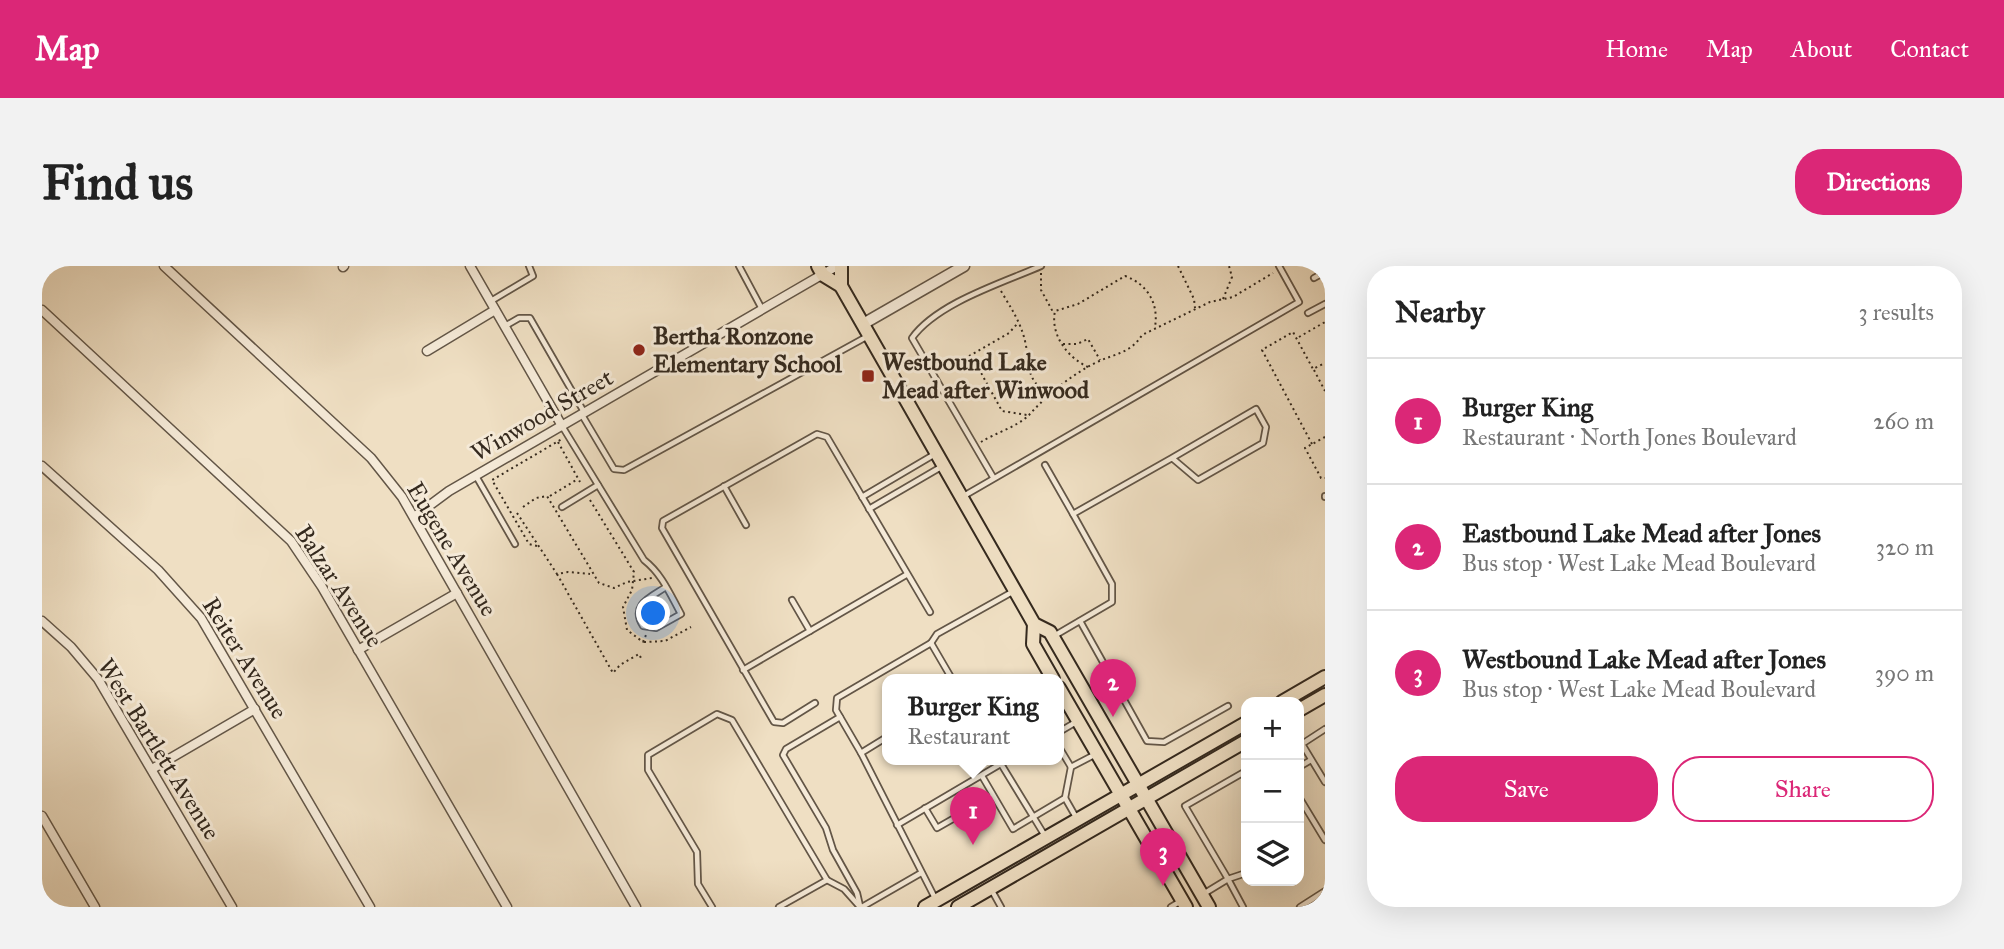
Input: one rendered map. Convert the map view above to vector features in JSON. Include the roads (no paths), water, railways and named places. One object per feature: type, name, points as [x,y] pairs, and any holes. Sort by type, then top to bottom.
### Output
[{"type":"main road","points":[[839,266],[841,286]]},
{"type":"main road","points":[[820,270],[841,286],[1034,624],[1053,637],[1209,907]]},
{"type":"main road","points":[[1034,624],[1033,644],[1047,674]]},
{"type":"main road","points":[[1291,697],[1325,677]]},
{"type":"main road","points":[[1304,707],[1325,695]]},
{"type":"main road","points":[[1064,697],[1121,795],[1179,905]]},
{"type":"main road","points":[[930,904],[1241,726]]},
{"type":"main road","points":[[958,907],[1241,744]]},
{"type":"street","name":"Eugene Avenue","points":[[164,266],[371,458],[414,517],[634,907]]},
{"type":"street","points":[[470,266],[562,426]]},
{"type":"street","name":"Winwood Street","points":[[414,517],[476,475],[763,309],[820,270],[839,266]]},
{"type":"street","points":[[866,330],[964,266]]},
{"type":"street","name":"Balzar Avenue","points":[[42,310],[291,541],[322,587],[507,907]]},
{"type":"street","points":[[427,351],[495,310]]},
{"type":"street","name":"Reiter Avenue","points":[[42,466],[189,603],[255,709],[370,907]]},
{"type":"street","points":[[358,650],[457,593]]},
{"type":"street","name":"West Bartlett Avenue","points":[[42,621],[71,647],[98,679],[232,907]]},
{"type":"street","points":[[152,769],[255,709]]},
{"type":"street","points":[[42,816],[95,907]]},
{"type":"lane","points":[[490,301],[533,276],[528,266]]},
{"type":"lane","points":[[739,266],[763,309]]},
{"type":"lane","points":[[993,477],[912,338],[922,324],[996,283],[1040,267]]},
{"type":"lane","points":[[961,498],[993,477],[1299,302],[1280,268]]},
{"type":"lane","points":[[1314,278],[1325,272]]},
{"type":"lane","points":[[1307,313],[1325,304]]},
{"type":"lane","points":[[504,326],[519,318],[530,318],[614,469],[624,470],[866,330]]},
{"type":"lane","points":[[1073,514],[1256,409],[1266,427],[1264,443],[1198,480],[1171,458]]},
{"type":"lane","points":[[562,426],[644,560],[659,574],[681,614],[656,628],[643,626],[638,617],[638,608],[643,601],[666,587]]},
{"type":"lane","points":[[816,704],[779,724],[743,670],[661,525],[724,486],[817,434],[822,434],[827,437],[930,612]]},
{"type":"lane","points":[[862,497],[936,454]]},
{"type":"lane","points":[[1045,465],[1112,584],[1112,602],[1053,637]]},
{"type":"lane","points":[[869,509],[943,466]]},
{"type":"lane","points":[[476,475],[515,544]]},
{"type":"lane","points":[[562,507],[598,485]]},
{"type":"lane","points":[[724,486],[747,525]]},
{"type":"lane","points":[[743,670],[906,575]]},
{"type":"lane","points":[[930,904],[921,873],[897,825],[895,814],[836,710],[837,698],[932,643],[937,634],[1015,591]]},
{"type":"lane","points":[[792,600],[810,631]]},
{"type":"lane","points":[[1080,621],[1147,741],[1164,743],[1228,706]]},
{"type":"lane","points":[[932,643],[949,674]]},
{"type":"lane","points":[[712,907],[698,884],[697,852],[648,770],[648,755],[718,713],[732,720],[827,880],[844,889],[861,907]]},
{"type":"lane","points":[[840,717],[786,749],[783,755],[826,828],[833,850],[857,893],[861,907]]},
{"type":"lane","points":[[1064,729],[1078,721]]},
{"type":"lane","points":[[1325,729],[1302,744],[1325,782]]},
{"type":"lane","points":[[861,752],[882,740]]},
{"type":"lane","points":[[1071,767],[1096,753]]},
{"type":"lane","points":[[1064,755],[1071,767],[1065,798],[1078,820]]},
{"type":"lane","points":[[1304,764],[1311,760]]},
{"type":"lane","points":[[897,825],[982,776],[995,765]]},
{"type":"lane","points":[[1001,765],[1046,838]]},
{"type":"lane","points":[[1241,774],[1185,806],[1243,907]]},
{"type":"lane","points":[[982,776],[1013,829],[1065,798]]},
{"type":"lane","points":[[925,808],[937,828],[993,796]]},
{"type":"lane","points":[[1304,805],[1325,840]]},
{"type":"lane","points":[[861,907],[921,873]]},
{"type":"lane","points":[[1202,895],[1228,879],[1241,875]]},
{"type":"lane","points":[[779,907],[827,880]]},
{"type":"lane","points":[[990,888],[1001,907]]},
{"type":"lane","points":[[1300,907],[1325,891]]},
{"type":"place","name":"Bertha Ronzone Elementary School","points":[[639,350]]},
{"type":"place","name":"Westbound Lake Mead after Winwood","points":[[868,376]]},
{"type":"place","name":"Eastbound Lake Mead after Jones","points":[[1113,717]]},
{"type":"place","name":"Burger King","points":[[973,845]]},
{"type":"place","name":"Westbound Lake Mead after Jones","points":[[1163,886]]}]
